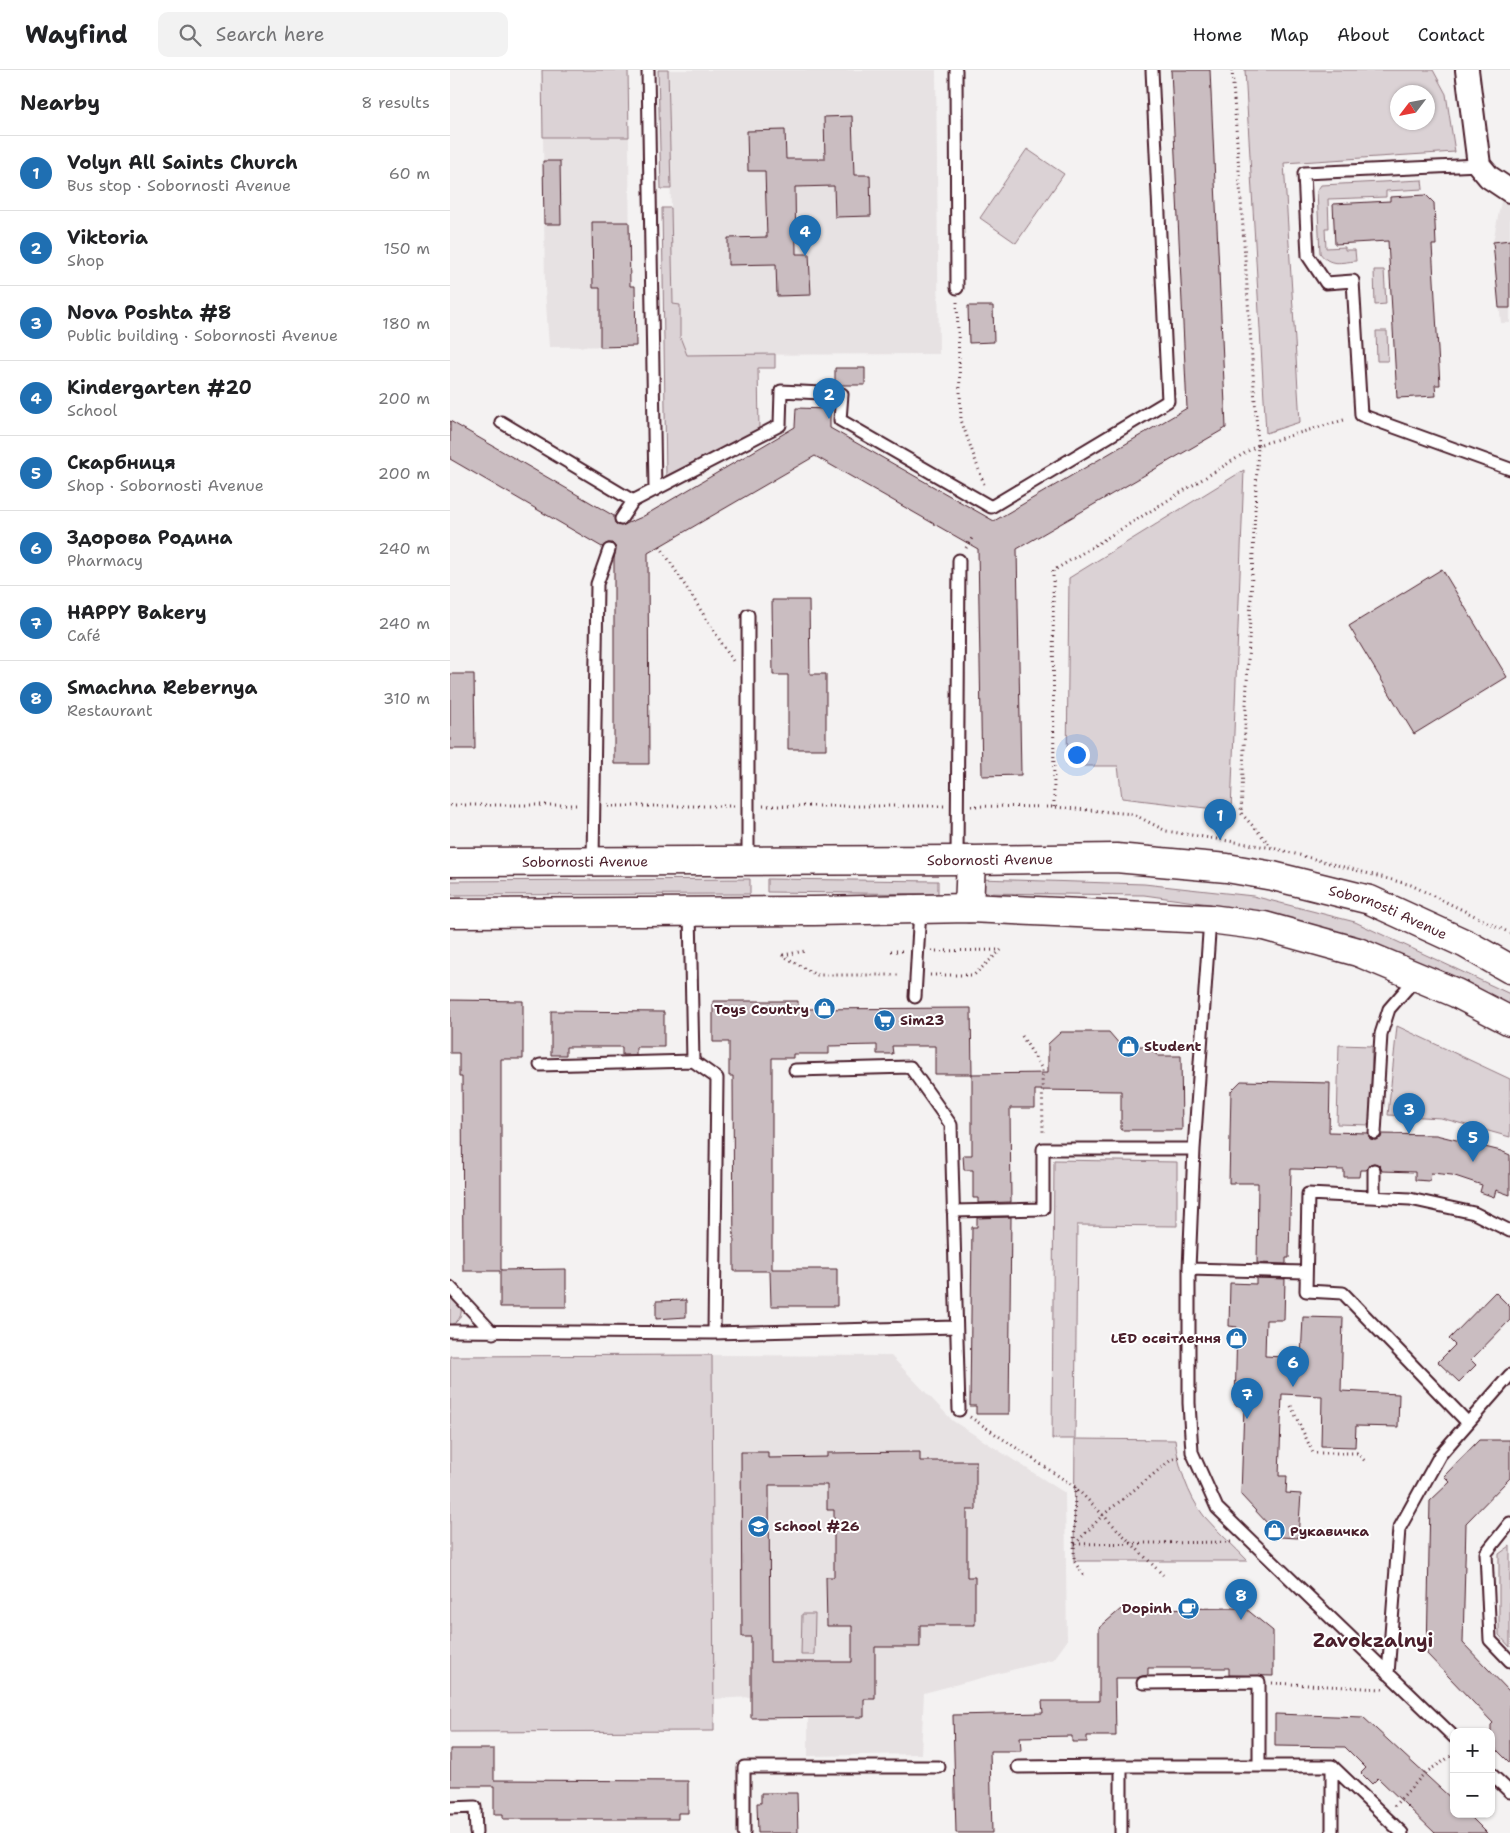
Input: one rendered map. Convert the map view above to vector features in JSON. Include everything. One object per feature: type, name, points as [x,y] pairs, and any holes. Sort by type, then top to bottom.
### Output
[{"type":"main road","name":"Sobornosti Avenue","points":[[450,862],[1116,858],[1227,868],[1273,876],[1370,900],[1466,944],[1510,968]]},
{"type":"main road","points":[[964,860],[969,908]]},
{"type":"main road","points":[[450,912],[690,912],[969,908],[1210,919],[1264,926],[1358,952],[1456,993],[1510,1021]]},
{"type":"street","points":[[1466,70],[1479,165],[1489,177],[1510,191]]},
{"type":"lane","points":[[648,70],[655,490]]},
{"type":"lane","points":[[956,70],[957,288]]},
{"type":"lane","points":[[621,519],[633,502],[780,425],[781,390],[842,394],[840,420],[992,507],[1168,402],[1152,70]]},
{"type":"lane","points":[[1479,165],[1304,173],[1308,256],[1326,283],[1354,281],[1361,415],[1510,469]]},
{"type":"lane","points":[[501,422],[633,502]]},
{"type":"lane","points":[[592,861],[597,584],[609,550]]},
{"type":"lane","points":[[959,560],[964,860]]},
{"type":"lane","points":[[748,615],[748,861]]},
{"type":"lane","points":[[915,997],[920,909]]},
{"type":"lane","points":[[690,912],[693,1061]]},
{"type":"lane","points":[[1210,919],[1194,1149],[1189,1269],[1189,1403],[1192,1452],[1218,1508],[1450,1733]]},
{"type":"lane","points":[[1375,1134],[1381,1034],[1389,1009],[1417,977]]},
{"type":"lane","points":[[540,1065],[693,1061],[717,1078],[714,1333]]},
{"type":"lane","points":[[795,1070],[910,1067],[951,1124],[959,1410]]},
{"type":"lane","points":[[953,1211],[1043,1209],[1043,1149],[1194,1149]]},
{"type":"lane","points":[[1374,1170],[1374,1197]]},
{"type":"lane","points":[[1468,1423],[1343,1292],[1306,1291],[1308,1194],[1410,1199],[1474,1212],[1510,1231]]},
{"type":"lane","points":[[1189,1269],[1306,1272]]},
{"type":"lane","points":[[450,1287],[493,1333]]},
{"type":"lane","points":[[450,1331],[493,1333],[714,1333],[956,1327]]},
{"type":"lane","points":[[1388,1674],[1399,1529],[1440,1455],[1510,1375]]},
{"type":"lane","points":[[1510,1523],[1486,1553],[1490,1640],[1510,1661]]},
{"type":"lane","points":[[1143,1683],[1259,1682],[1259,1766]]},
{"type":"lane","points":[[1121,1766],[1121,1833]]},
{"type":"lane","points":[[1332,1766],[1332,1833]]},
{"type":"lane","points":[[1018,1767],[1332,1766],[1402,1833]]},
{"type":"lane","points":[[744,1833],[744,1767],[939,1767]]},
{"type":"lane","points":[[1495,1778],[1510,1792]]},
{"type":"lane","points":[[450,1808],[475,1807],[476,1833]]},
{"type":"path","points":[[1232,70],[1258,445],[1241,813],[1273,848]]},
{"type":"path","points":[[957,288],[961,420],[992,507]]},
{"type":"path","points":[[1054,807],[1053,571],[1258,445],[1361,415]]},
{"type":"path","points":[[660,546],[748,685]]},
{"type":"path","points":[[805,951],[782,956],[816,975],[974,975],[1000,950],[891,951]]},
{"type":"path","points":[[1022,1036],[1042,1069],[1043,1149]]},
{"type":"path","points":[[1292,1406],[1313,1453],[1357,1453],[1367,1463]]},
{"type":"path","points":[[959,1410],[1075,1487],[1163,1575]]},
{"type":"path","points":[[1075,1544],[1103,1515],[1171,1460],[1192,1452]]},
{"type":"path","points":[[1075,1487],[1074,1561],[1084,1576]]},
{"type":"path","points":[[1075,1544],[1251,1541]]},
{"type":"path","points":[[1259,1682],[1406,1691]]},
{"type":"path","points":[[1384,1816],[1425,1773],[1450,1757]]},
{"type":"shaded area","points":[[542,70],[628,70],[629,137],[543,137]]},
{"type":"shaded area","points":[[658,70],[668,70],[671,189],[661,189]]},
{"type":"shaded area","points":[[668,70],[936,70],[939,354],[687,355],[680,337],[679,305],[673,305]]},
{"type":"shaded area","points":[[1245,70],[1433,70],[1446,94],[1455,152],[1284,163],[1300,422],[1266,433]]},
{"type":"shaded area","points":[[543,137],[629,137],[630,286],[635,286],[636,346],[549,347],[545,289]]},
{"type":"shaded area","points":[[1027,149],[1064,174],[1016,243],[980,218]]},
{"type":"shaded area","points":[[1422,180],[1423,189],[1386,191],[1386,197],[1328,199],[1329,228],[1325,228],[1326,248],[1345,247],[1345,250],[1355,250],[1356,261],[1332,262],[1320,253],[1317,191],[1321,185]]},
{"type":"shaded area","points":[[1501,201],[1510,204],[1510,323],[1501,323],[1493,242]]},
{"type":"shaded area","points":[[662,208],[671,208],[673,304],[680,305],[680,337],[687,355],[775,354],[775,368],[758,368],[759,430],[666,476]]},
{"type":"shaded area","points":[[1374,270],[1384,270],[1386,304],[1375,305]]},
{"type":"shaded area","points":[[1376,331],[1387,331],[1388,361],[1377,361]]},
{"type":"shaded area","points":[[1244,470],[1231,811],[1122,798],[1118,766],[1067,766],[1069,578]]},
{"type":"shaded area","points":[[750,879],[750,894],[450,895],[450,881]]},
{"type":"shaded area","points":[[767,879],[938,881],[938,894],[767,892]]},
{"type":"shaded area","points":[[979,879],[1144,884],[1253,896],[1355,922],[1510,994],[1510,1009],[1351,935],[1253,910],[1144,895],[978,893]]},
{"type":"shaded area","points":[[1397,1026],[1510,1079],[1510,1137],[1441,1118],[1388,1115]]},
{"type":"shaded area","points":[[1339,1045],[1372,1046],[1370,1125],[1337,1124]]},
{"type":"shaded area","points":[[1054,1160],[1177,1162],[1177,1226],[1077,1225],[1075,1439],[1052,1439]]},
{"type":"shaded area","points":[[450,1296],[461,1307],[461,1315],[450,1326]]},
{"type":"shaded area","points":[[712,1355],[714,1731],[450,1732],[450,1356]]},
{"type":"shaded area","name":"School #26","points":[[450,1356],[891,1356],[953,1421],[1065,1493],[1067,1641],[1054,1659],[924,1693],[921,1754],[808,1756],[808,1717],[751,1697],[714,1699],[714,1731],[450,1732]]},
{"type":"shaded area","points":[[1075,1439],[1175,1440],[1185,1480],[1198,1508],[1209,1522],[1248,1561],[1074,1561]]},
{"type":"shaded area","points":[[1510,1546],[1510,1647],[1499,1635],[1499,1554]]},
{"type":"shaded area","points":[[802,1614],[815,1614],[814,1655],[801,1655]]},
{"type":"building","points":[[1171,70],[1210,70],[1226,428],[1017,549],[1021,775],[982,776],[978,549],[815,456],[648,553],[649,764],[614,764],[614,559],[616,548],[612,543],[602,547],[450,459],[450,421],[614,516],[615,523],[621,526],[642,517],[795,427],[796,408],[830,409],[830,428],[994,521],[1187,408]]},
{"type":"building","points":[[852,116],[854,175],[870,175],[871,216],[835,217],[834,186],[795,187],[796,254],[809,254],[811,295],[777,296],[776,264],[728,265],[728,238],[767,237],[765,171],[748,171],[747,131],[785,130],[786,159],[825,159],[824,117]]},
{"type":"building","points":[[543,161],[560,161],[561,224],[544,224]]},
{"type":"building","points":[[1426,195],[1434,203],[1436,245],[1432,245],[1440,385],[1435,385],[1436,396],[1397,398],[1388,241],[1335,244],[1333,204],[1390,201],[1390,197]]},
{"type":"building","points":[[592,222],[629,222],[630,286],[635,286],[636,346],[600,347],[600,288],[593,288]]},
{"type":"building","points":[[1510,240],[1510,308],[1499,308],[1493,242]]},
{"type":"building","points":[[968,306],[993,306],[994,342],[969,343]]},
{"type":"building","points":[[835,368],[865,368],[865,385],[835,385]]},
{"type":"building","points":[[1442,569],[1507,677],[1414,734],[1349,626]]},
{"type":"building","points":[[772,600],[809,600],[810,674],[826,674],[826,749],[788,749],[788,675],[773,675]]},
{"type":"building","points":[[450,674],[474,674],[475,749],[450,749]]},
{"type":"building","points":[[450,1000],[523,1001],[523,1059],[501,1059],[501,1270],[566,1269],[566,1307],[500,1307],[500,1271],[463,1271],[462,1077],[459,1077],[459,1053],[450,1053]]},
{"type":"building","points":[[713,1001],[798,1001],[798,1009],[971,1008],[972,1074],[935,1074],[935,1046],[892,1046],[893,1054],[877,1054],[877,1045],[829,1046],[829,1054],[793,1054],[793,1058],[772,1058],[772,1269],[837,1269],[837,1306],[771,1306],[770,1271],[734,1271],[733,1076],[729,1076],[729,1042],[713,1042]]},
{"type":"building","points":[[551,1011],[664,1012],[664,1047],[636,1047],[636,1055],[622,1055],[622,1047],[566,1047],[566,1055],[551,1055]]},
{"type":"building","points":[[1061,1032],[1109,1032],[1121,1046],[1147,1046],[1158,1056],[1181,1056],[1182,1130],[1121,1130],[1121,1091],[1035,1090],[1035,1108],[1010,1108],[1011,1202],[978,1203],[978,1198],[973,1198],[973,1170],[964,1170],[963,1155],[972,1155],[972,1074],[1048,1073],[1048,1044]]},
{"type":"building","points":[[1241,1081],[1330,1083],[1329,1132],[1368,1133],[1370,1139],[1375,1140],[1381,1138],[1382,1134],[1436,1135],[1501,1151],[1510,1155],[1510,1195],[1496,1190],[1494,1197],[1480,1192],[1482,1185],[1452,1175],[1431,1173],[1430,1181],[1415,1180],[1415,1172],[1382,1171],[1380,1166],[1374,1163],[1370,1164],[1366,1170],[1360,1170],[1359,1177],[1344,1177],[1344,1170],[1291,1169],[1289,1258],[1286,1258],[1286,1264],[1257,1263],[1258,1183],[1229,1183],[1231,1091]]},
{"type":"building","points":[[1011,1217],[1009,1414],[976,1414],[976,1406],[970,1406],[972,1227],[977,1227],[977,1218]]},
{"type":"building","points":[[1256,1278],[1285,1279],[1284,1320],[1266,1320],[1265,1356],[1301,1358],[1303,1317],[1343,1318],[1341,1391],[1399,1394],[1398,1427],[1356,1426],[1355,1447],[1321,1446],[1322,1396],[1282,1394],[1279,1476],[1287,1476],[1286,1493],[1301,1494],[1298,1538],[1280,1537],[1241,1495],[1244,1406],[1235,1405],[1237,1327],[1229,1326],[1230,1283],[1256,1284]]},
{"type":"building","points":[[1495,1292],[1510,1307],[1510,1320],[1471,1360],[1476,1365],[1459,1382],[1438,1362],[1455,1345],[1449,1339]]},
{"type":"building","points":[[686,1300],[686,1317],[656,1319],[656,1301]]},
{"type":"building","points":[[1479,1440],[1510,1440],[1510,1478],[1466,1523],[1463,1643],[1510,1692],[1510,1763],[1495,1748],[1495,1728],[1491,1728],[1493,1723],[1427,1654],[1430,1501],[1450,1482],[1444,1476]]},
{"type":"building","points":[[741,1452],[768,1452],[768,1458],[827,1457],[827,1453],[920,1452],[920,1461],[976,1461],[976,1510],[967,1510],[967,1577],[975,1577],[975,1625],[920,1625],[920,1647],[875,1647],[875,1699],[864,1699],[864,1717],[751,1718],[751,1637],[742,1637]],"holes":[[[769,1485],[827,1485],[827,1510],[834,1510],[834,1577],[826,1577],[827,1626],[852,1626],[852,1662],[770,1662]]]},
{"type":"building","points":[[1245,1608],[1273,1631],[1273,1676],[1229,1675],[1229,1668],[1148,1668],[1148,1675],[1137,1678],[1115,1678],[1116,1736],[1087,1736],[1087,1742],[1072,1742],[1072,1736],[1020,1737],[1021,1751],[990,1751],[992,1833],[956,1833],[953,1715],[1043,1713],[1042,1701],[1099,1701],[1099,1628],[1121,1609]]},
{"type":"building","points":[[1275,1714],[1363,1717],[1450,1797],[1450,1818],[1472,1818],[1487,1833],[1435,1833],[1378,1778],[1372,1784],[1361,1773],[1366,1768],[1345,1747],[1275,1746]]},
{"type":"building","points":[[450,1749],[494,1749],[494,1780],[688,1781],[688,1813],[678,1813],[678,1819],[503,1819],[503,1814],[494,1814],[494,1786],[450,1786]]},
{"type":"building","points":[[761,1793],[797,1793],[798,1833],[758,1833],[757,1803],[761,1803]]},
{"type":"place","name":"Kindergarten #20","points":[[805,256]]},
{"type":"place","name":"Viktoria","points":[[829,419]]},
{"type":"place","name":"Volyn All Saints Church","points":[[1220,840]]},
{"type":"place","name":"Toys Country","points":[[825,1009]]},
{"type":"place","name":"Sim23","points":[[884,1020]]},
{"type":"place","name":"Student","points":[[1128,1046]]},
{"type":"place","name":"Nova Poshta #8","points":[[1409,1134]]},
{"type":"place","name":"Скарбниця","points":[[1473,1162]]},
{"type":"place","name":"LED освітлення","points":[[1237,1338]]},
{"type":"place","name":"Здорова Родина","points":[[1293,1387]]},
{"type":"place","name":"HAPPY Bakery","points":[[1247,1419]]},
{"type":"place","name":"School #26","points":[[758,1526]]},
{"type":"place","name":"Рукавичка","points":[[1274,1531]]},
{"type":"place","name":"Dopinh","points":[[1188,1608]]},
{"type":"place","name":"Smachna Rebernya","points":[[1241,1620]]},
{"type":"district","name":"Zavokzalnyi","points":[[1373,1640]]}]
